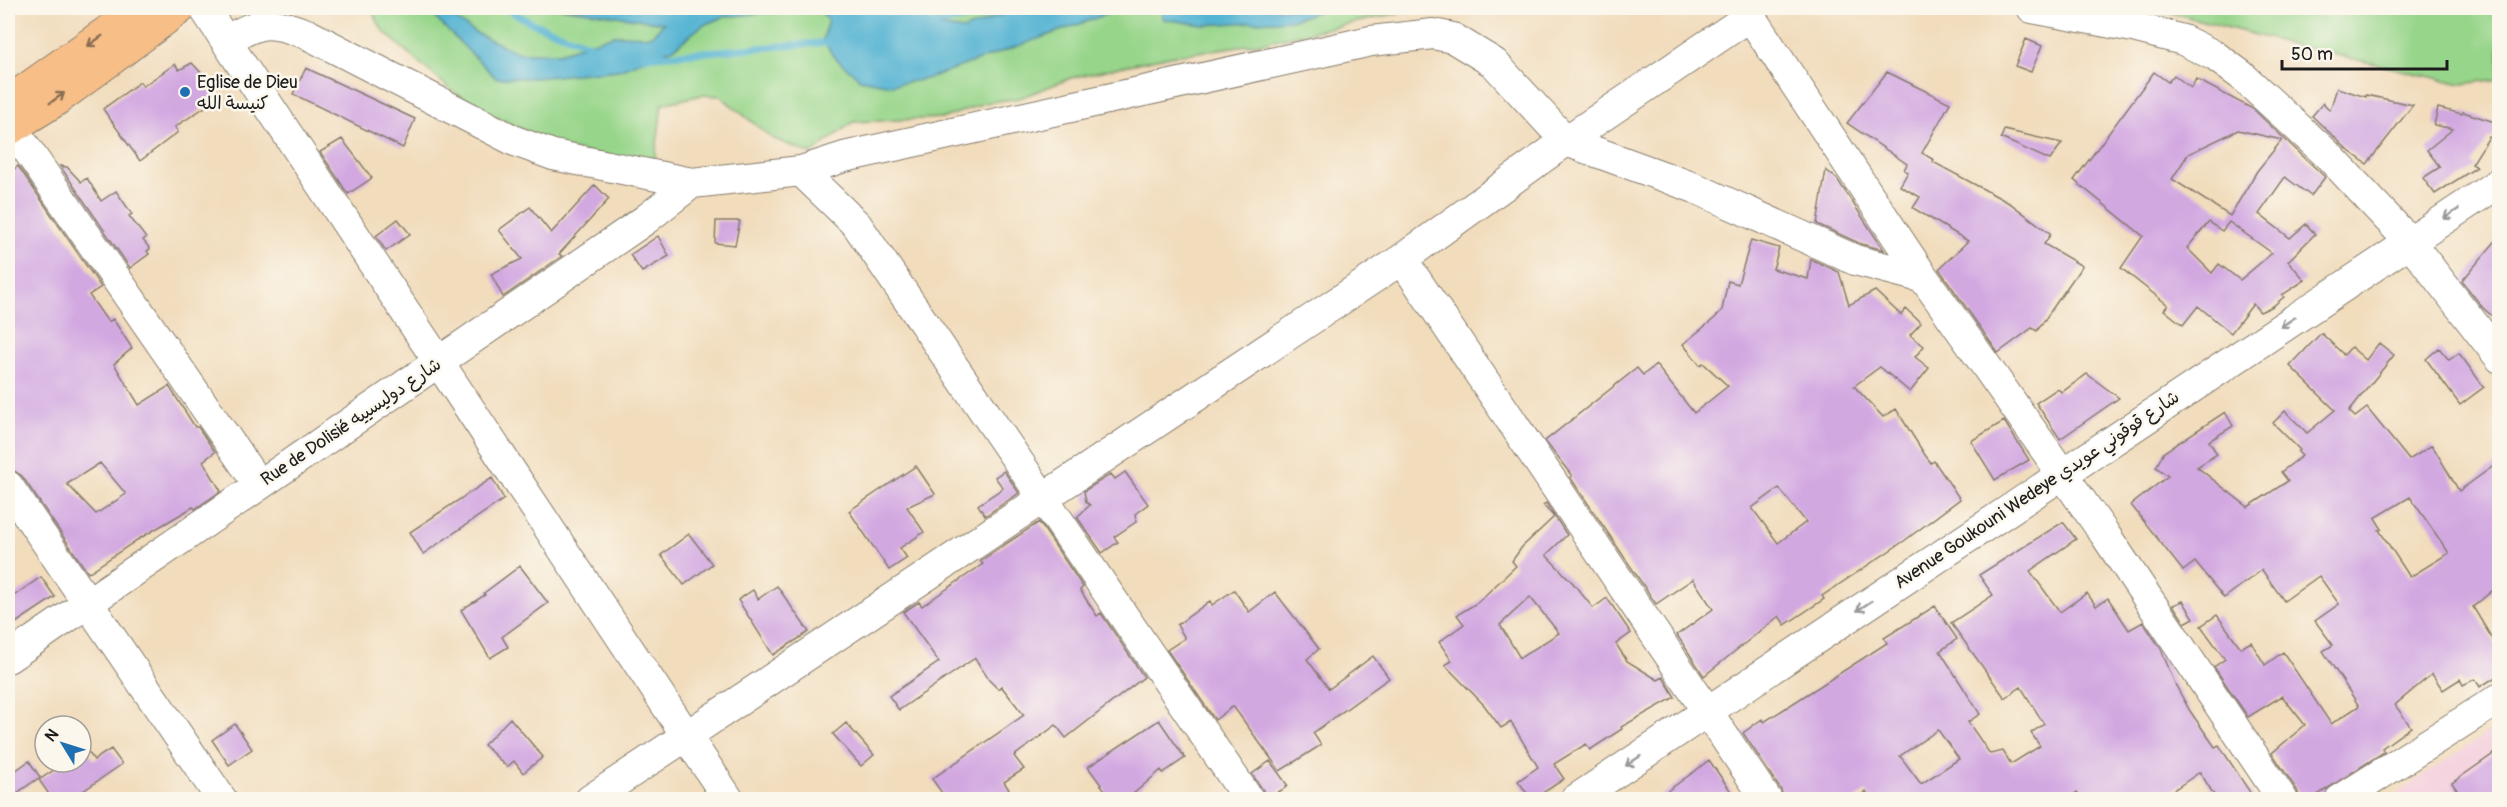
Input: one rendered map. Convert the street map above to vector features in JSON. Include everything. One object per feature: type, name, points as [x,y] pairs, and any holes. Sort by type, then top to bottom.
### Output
[{"type":"main road","points":[[9,119],[143,8]]},
{"type":"main road","points":[[9,119],[55,100],[179,8]]},
{"type":"street","points":[[204,8],[729,800]]},
{"type":"street","points":[[2032,8],[2133,27],[2183,40],[2215,56],[2241,75],[2330,158],[2415,249],[2499,358]]},
{"type":"street","points":[[590,800],[1402,259],[1750,12],[1924,279],[2068,482],[2283,800]]},
{"type":"street","points":[[226,40],[252,26],[266,23],[277,24],[307,34],[515,141],[553,156],[692,183],[801,171],[844,157],[1371,41],[1434,34],[1454,38],[1494,63],[1566,141],[1695,189],[1855,260],[1924,279]]},
{"type":"street","points":[[9,119],[258,484]]},
{"type":"street","points":[[801,171],[857,225],[1044,496],[1249,800]]},
{"type":"street","name":"Avenue Goukouni Wedeye شارع قوقوني عويدي","points":[[1575,800],[1713,719],[2068,482],[2415,249],[2499,182]]},
{"type":"street","name":"Rue de Dolisié شارع دوليسييه","points":[[8,658],[645,220],[692,183]]},
{"type":"street","name":"Avenue Goukouni Wedeye شارع قوقوني عويدي","points":[[2415,249],[2499,206]]},
{"type":"street","points":[[1402,259],[1767,800]]},
{"type":"street","points":[[8,486],[222,800]]},
{"type":"street","points":[[2340,800],[2499,698]]},
{"type":"street","name":"Avenue Goukouni Wedeye شارع قوقوني عويدي","points":[[1610,800],[1713,719]]},
{"type":"shaded area","points":[[2499,725],[2499,799],[2388,799]]},
{"type":"green space","points":[[370,8],[1421,8],[1261,43],[1170,56],[1097,72],[1071,78],[1020,98],[985,103],[944,118],[853,122],[811,154],[772,138],[720,96],[702,95],[662,104],[655,160],[631,159],[558,148],[494,116],[452,91],[383,31]]},
{"type":"green space","points":[[2139,8],[2499,8],[2499,79],[2462,84],[2298,46],[2180,15]]},
{"type":"water","points":[[425,8],[440,8],[476,33],[519,53],[559,53],[614,35],[651,36],[664,23],[561,8],[812,8],[724,17],[703,25],[674,48],[619,70],[534,78],[496,78]]},
{"type":"water","points":[[818,8],[915,8],[931,24],[963,30],[1020,8],[1124,8],[926,79],[891,85],[860,79],[833,56],[823,39],[828,20]]},
{"type":"water","points":[[1161,8],[1319,8],[1321,11],[1291,20],[1203,25],[1163,19]]},
{"type":"building","points":[[2026,39],[2042,46],[2031,72],[2015,66]]},
{"type":"building","points":[[192,63],[207,79],[217,99],[175,127],[178,132],[140,161],[103,109],[140,82],[143,86],[175,64],[179,70]]},
{"type":"building","points":[[306,68],[415,119],[403,148],[293,94]]},
{"type":"building","points":[[1887,72],[1950,103],[1922,153],[1934,160],[1933,162],[2011,204],[2051,234],[2044,244],[2082,266],[2037,331],[2032,328],[1998,353],[1939,269],[1968,241],[1913,208],[1920,197],[1900,186],[1908,172],[1904,170],[1907,164],[1847,123]]},
{"type":"building","points":[[2154,72],[2168,82],[2174,75],[2191,88],[2196,79],[2253,109],[2325,177],[2311,196],[2285,177],[2259,214],[2290,238],[2306,224],[2315,234],[2288,261],[2305,280],[2282,295],[2284,297],[2273,306],[2260,312],[2253,304],[2231,333],[2198,306],[2183,325],[2164,310],[2168,305],[2121,268],[2143,236],[2074,180]],"holes":[[[2238,130],[2282,140],[2257,171],[2230,216],[2172,179],[2188,154]],[[2209,222],[2222,231],[2229,222],[2272,253],[2240,280],[2219,264],[2212,273],[2187,248]]]},
{"type":"building","points":[[2337,88],[2366,97],[2366,95],[2413,105],[2367,164],[2349,151],[2312,116],[2323,103],[2330,110]]},
{"type":"building","points":[[2438,108],[2462,114],[2463,112],[2498,123],[2493,138],[2489,137],[2472,164],[2477,167],[2435,194],[2423,178],[2440,167],[2427,150],[2453,129],[2434,125]]},
{"type":"building","points":[[2004,130],[2062,143],[2050,160],[2001,138]]},
{"type":"building","points":[[342,139],[372,178],[348,194],[320,152]]},
{"type":"building","points":[[18,166],[101,287],[89,295],[108,322],[113,319],[132,348],[114,364],[139,405],[169,386],[195,427],[198,427],[215,452],[203,461],[221,491],[195,509],[193,507],[137,540],[88,573],[22,476],[8,467],[8,174]],"holes":[[[100,463],[126,494],[96,514],[67,484]]]},
{"type":"building","points":[[60,166],[67,167],[81,182],[87,178],[101,201],[116,191],[132,214],[129,216],[146,238],[143,240],[150,249],[147,251],[149,254],[130,268]]},
{"type":"building","points":[[1826,170],[1837,179],[1884,250],[1861,244],[1817,224]]},
{"type":"building","points":[[595,185],[609,199],[559,254],[562,256],[503,297],[491,274],[522,259],[499,230],[530,207],[551,233]]},
{"type":"building","points":[[398,219],[410,234],[386,251],[376,236]]},
{"type":"building","points":[[716,221],[740,221],[735,245],[715,243]]},
{"type":"building","points":[[658,236],[669,256],[642,272],[630,255]]},
{"type":"building","points":[[2499,237],[2499,322],[2483,308],[2462,281]]},
{"type":"building","points":[[1751,240],[1779,248],[1773,269],[1808,279],[1811,259],[1839,272],[1849,305],[1875,291],[1901,315],[1906,309],[1921,323],[1910,335],[1924,346],[1915,357],[1929,368],[1910,392],[1880,367],[1854,386],[1883,417],[1896,409],[1925,455],[1931,463],[1934,461],[1960,499],[1904,541],[1822,596],[1824,599],[1785,625],[1779,616],[1704,676],[1677,635],[1713,609],[1693,579],[1656,604],[1570,477],[1572,476],[1545,441],[1637,368],[1643,375],[1656,365],[1694,413],[1728,386],[1703,363],[1700,365],[1683,344],[1722,310],[1728,281],[1738,284]],"holes":[[[1779,488],[1806,522],[1778,543],[1752,508]]]},
{"type":"building","points":[[2321,333],[2344,355],[2351,347],[2366,360],[2379,343],[2394,355],[2349,411],[2355,417],[2367,408],[2409,460],[2432,445],[2459,491],[2499,462],[2499,585],[2473,607],[2499,650],[2499,675],[2480,687],[2475,679],[2463,685],[2460,679],[2443,690],[2432,674],[2395,705],[2411,727],[2382,748],[2384,752],[2310,800],[2300,800],[2297,790],[2272,753],[2305,725],[2282,696],[2248,717],[2214,667],[2225,659],[2201,626],[2217,615],[2241,648],[2251,642],[2265,665],[2283,652],[2331,724],[2359,706],[2323,651],[2333,645],[2315,621],[2339,604],[2319,576],[2284,601],[2262,570],[2224,598],[2195,562],[2183,571],[2131,505],[2168,476],[2156,467],[2164,452],[2225,412],[2233,426],[2209,441],[2217,454],[2197,467],[2248,507],[2288,481],[2281,472],[2302,456],[2298,452],[2300,450],[2273,423],[2285,411],[2307,433],[2335,410],[2290,366]],"holes":[[[2410,497],[2449,553],[2410,577],[2379,530],[2382,529],[2375,518]]]},
{"type":"building","points":[[2439,348],[2449,360],[2459,353],[2484,387],[2460,405],[2426,359]]},
{"type":"building","points":[[2087,374],[2119,398],[2060,439],[2036,403],[2057,389],[2062,392]]},
{"type":"building","points":[[2004,421],[2029,460],[1995,480],[1971,441]]},
{"type":"building","points":[[916,466],[935,494],[907,507],[924,532],[900,548],[907,558],[889,570],[849,511]]},
{"type":"building","points":[[1004,471],[1019,493],[985,516],[978,505],[1003,488],[995,477]]},
{"type":"building","points":[[1125,472],[1148,504],[1135,514],[1136,522],[1114,537],[1118,542],[1102,553],[1077,517],[1090,505],[1086,502],[1084,491],[1111,474],[1115,479]]},
{"type":"building","points":[[492,478],[504,499],[423,554],[410,532]]},
{"type":"building","points":[[1546,503],[1567,535],[1546,555],[1593,608],[1607,598],[1631,633],[1616,644],[1627,661],[1658,680],[1663,677],[1675,697],[1621,727],[1622,729],[1590,750],[1586,744],[1554,764],[1564,779],[1532,800],[1518,781],[1538,767],[1511,722],[1501,728],[1484,705],[1445,665],[1452,661],[1439,642],[1464,624],[1457,615],[1477,603],[1516,566],[1512,561],[1522,547],[1554,517],[1543,505]],"holes":[[[1530,597],[1559,633],[1520,658],[1500,625]]]},
{"type":"building","points":[[1039,522],[1083,587],[1080,590],[1097,616],[1101,613],[1144,677],[1066,738],[1056,725],[1014,756],[1024,769],[1004,782],[1016,800],[947,800],[932,779],[1024,715],[1001,686],[998,689],[989,680],[975,658],[899,710],[889,696],[939,662],[903,612],[919,602],[922,606],[983,564],[980,561]]},
{"type":"building","points":[[2063,522],[2076,539],[2030,571],[2060,612],[2087,593],[2096,606],[2108,598],[2129,630],[2143,622],[2161,649],[2175,684],[2190,711],[2215,747],[2219,745],[2255,800],[2217,800],[2200,772],[2159,800],[2083,800],[2077,792],[2067,800],[1872,800],[1866,791],[1854,800],[1784,800],[1781,790],[1743,733],[1762,719],[1764,722],[1887,643],[1884,638],[1935,606],[1957,639],[1940,651],[1980,714],[1968,722],[1990,754],[2003,751],[2011,764],[2040,746],[2031,733],[2044,724],[2021,687],[2005,698],[1951,623],[1993,595],[1979,575]],"holes":[[[1938,730],[1959,759],[1921,784],[1900,756]]]},
{"type":"building","points":[[689,534],[712,564],[684,585],[661,555]]},
{"type":"building","points":[[520,566],[548,603],[502,637],[508,647],[490,658],[461,610],[485,595],[484,593]]},
{"type":"building","points":[[41,577],[55,597],[8,628],[8,600]]},
{"type":"building","points":[[777,586],[809,632],[773,655],[738,600],[753,590],[758,599]]},
{"type":"building","points":[[1234,590],[1249,612],[1275,592],[1319,649],[1307,659],[1329,689],[1373,656],[1389,678],[1313,733],[1321,745],[1280,771],[1233,706],[1215,720],[1167,650],[1185,638],[1177,625],[1210,601],[1212,605]]},
{"type":"building","points":[[2183,601],[2194,618],[2185,623],[2173,605]]},
{"type":"building","points":[[510,718],[543,757],[523,773],[514,761],[507,767],[484,745]]},
{"type":"building","points":[[1159,720],[1185,758],[1163,773],[1161,770],[1126,800],[1112,800],[1088,767]]},
{"type":"building","points":[[846,723],[874,755],[861,766],[833,734]]},
{"type":"building","points":[[235,724],[252,749],[229,765],[212,740]]},
{"type":"building","points":[[111,749],[122,764],[70,800],[53,800],[39,780],[48,774],[93,774],[93,759]]},
{"type":"building","points":[[2499,750],[2499,791],[2487,800],[2464,800],[2452,783]]},
{"type":"building","points":[[1709,760],[1737,800],[1655,800],[1695,771]]},
{"type":"building","points":[[29,761],[33,767],[33,774],[38,774],[40,777],[8,799],[8,776]]},
{"type":"building","points":[[1270,761],[1288,786],[1266,800],[1263,790],[1252,774]]},
{"type":"waterway","points":[[505,8],[532,23],[595,47]]},
{"type":"waterway","points":[[923,26],[1021,8]]},
{"type":"waterway","points":[[643,57],[832,42]]},
{"type":"place","name":"Eglise de Dieu كنيسة الله","points":[[185,92]]}]
